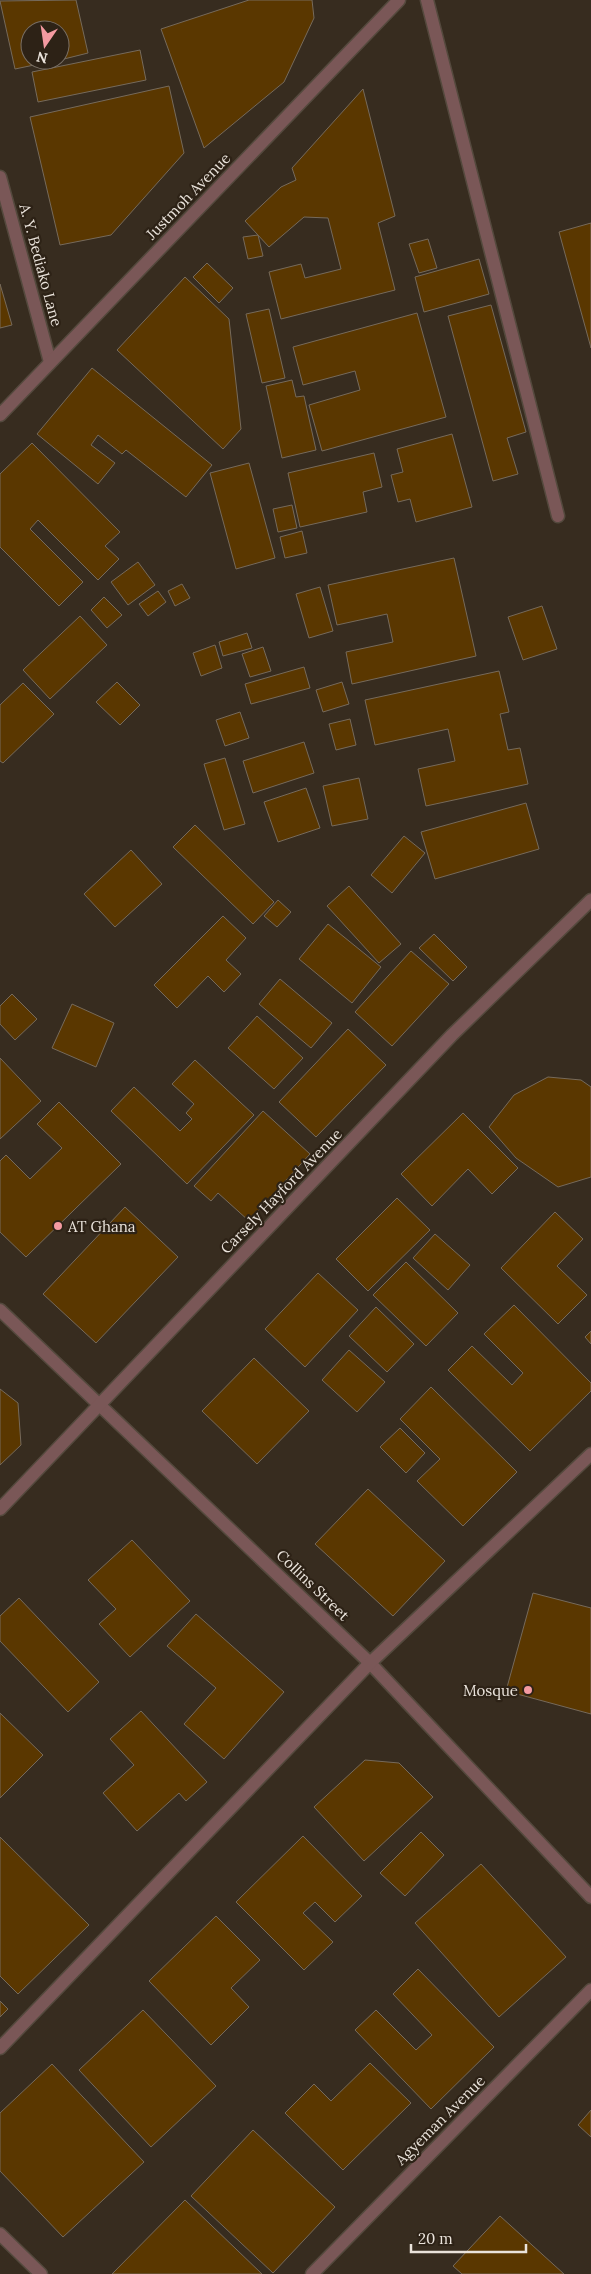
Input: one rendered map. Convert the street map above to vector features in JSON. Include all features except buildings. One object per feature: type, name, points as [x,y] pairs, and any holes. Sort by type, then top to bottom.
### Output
[{"type":"street","name":"Justmoh Avenue","points":[[0,415],[399,0]]},
{"type":"street","points":[[427,0],[558,516]]},
{"type":"street","name":"A. Y. Bediako Lane","points":[[0,177],[50,362]]},
{"type":"street","points":[[0,402],[18,396]]},
{"type":"street","name":"Carsely Hayford Avenue","points":[[0,1509],[452,1035],[591,900]]},
{"type":"street","name":"Collins Street","points":[[0,1310],[370,1663],[591,1897]]},
{"type":"street","points":[[0,2048],[370,1663],[591,1454]]},
{"type":"street","name":"Agyeman Avenue","points":[[312,2274],[591,1990]]},
{"type":"street","points":[[0,2234],[41,2274]]},
{"type":"place","name":"AT Ghana","points":[[58,1226]]},
{"type":"place","name":"Mosque","points":[[528,1690]]}]
